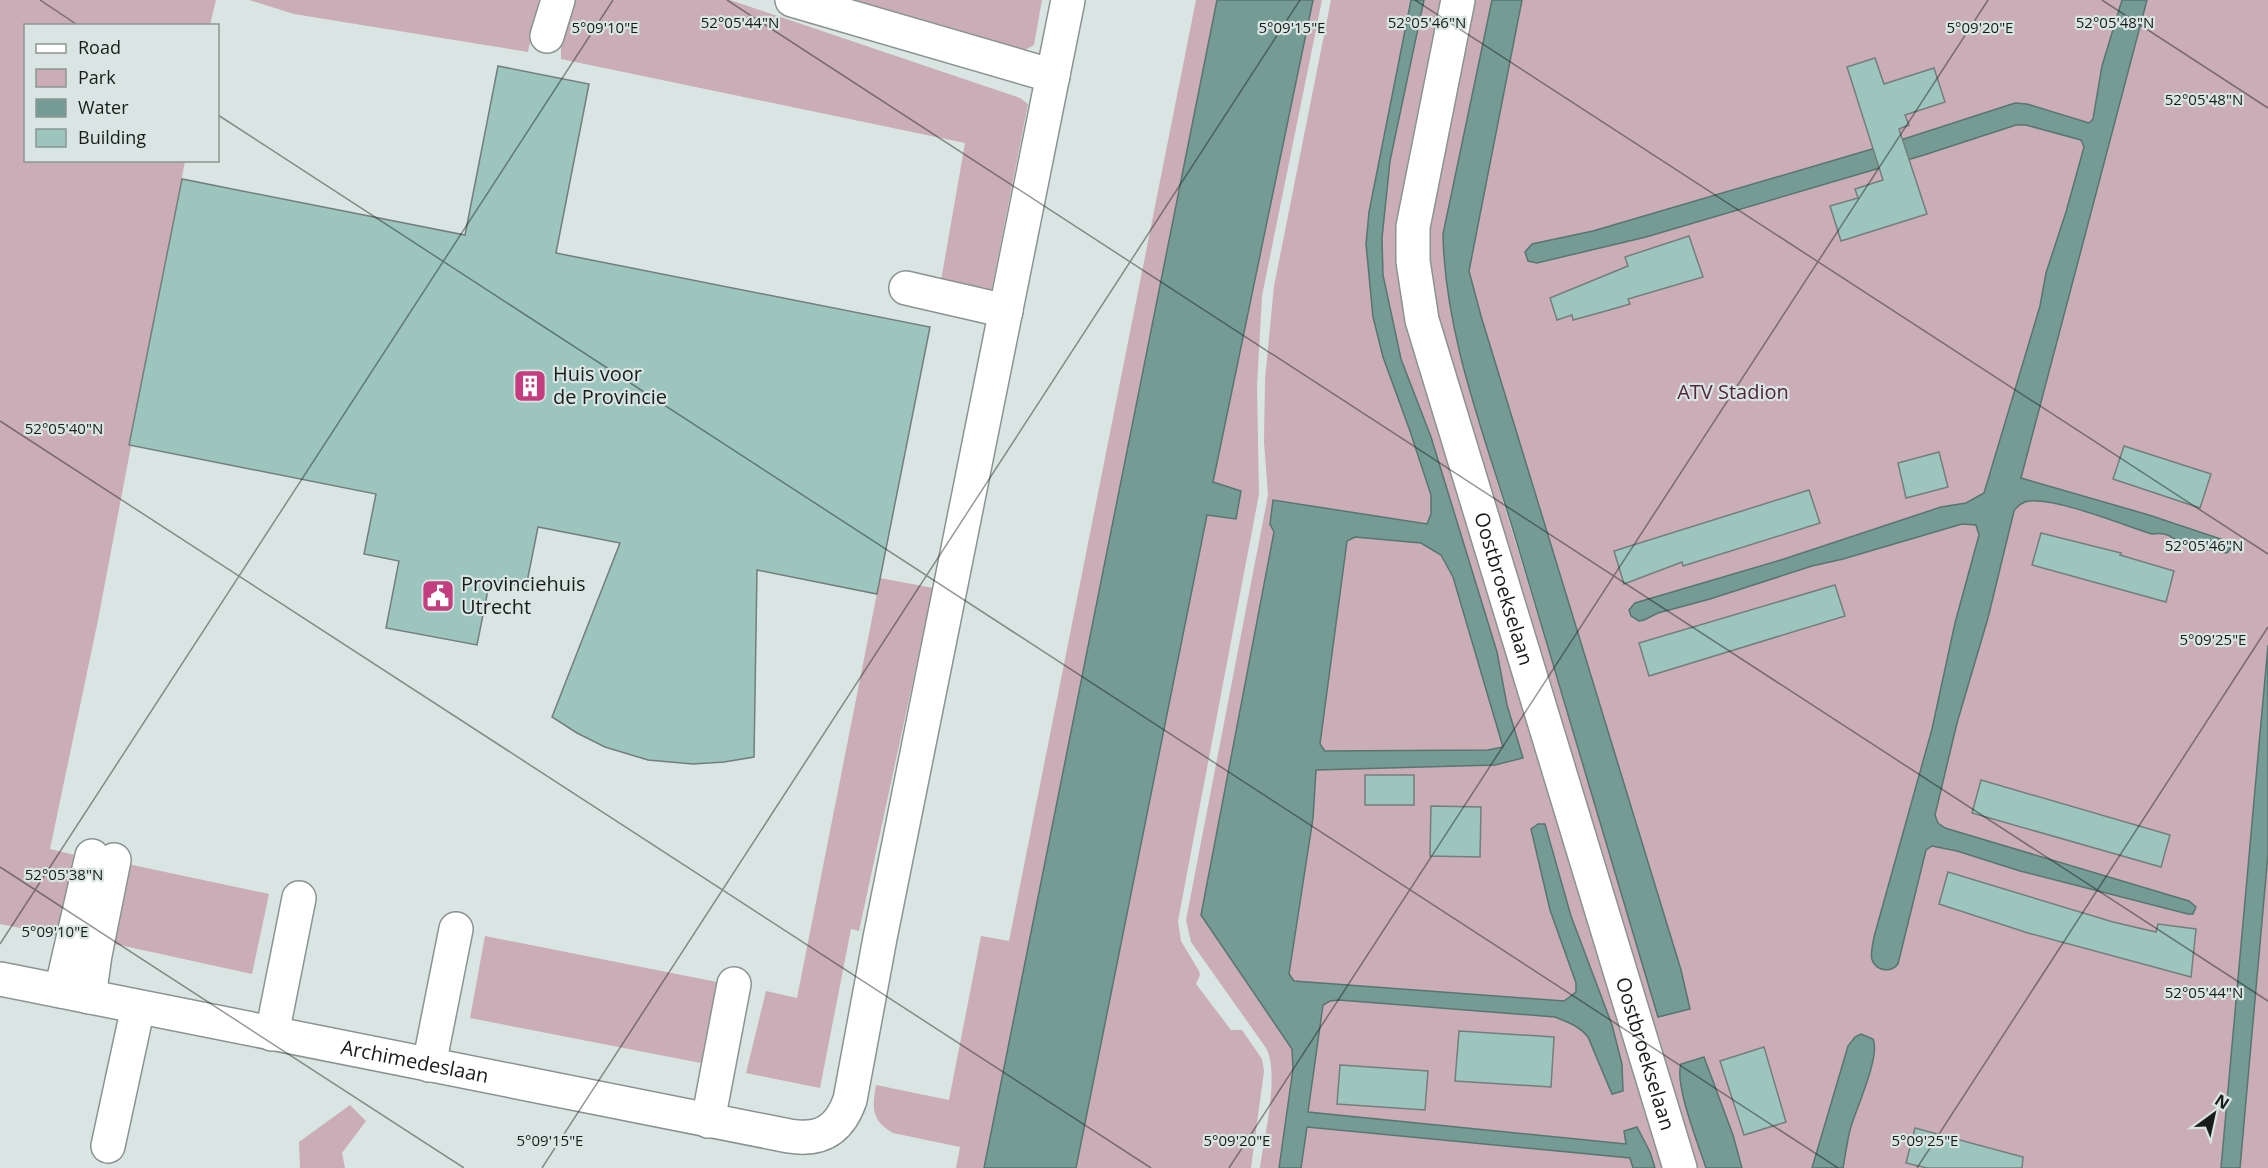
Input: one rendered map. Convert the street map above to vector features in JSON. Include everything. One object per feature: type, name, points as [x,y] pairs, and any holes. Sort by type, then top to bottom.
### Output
[{"type":"street","points":[[547,36],[558,0]]},
{"type":"street","points":[[792,0],[1053,76]]},
{"type":"street","points":[[906,288],[1006,311],[1068,0]]},
{"type":"street","name":"Oostbroekselaan","points":[[1458,0],[1413,227],[1413,261],[1422,320],[1530,678],[1645,1046],[1680,1168]]},
{"type":"street","name":"Archimedeslaan","points":[[0,979],[717,1123],[807,1139],[820,1136],[829,1130],[847,1109],[850,1100],[880,938],[1006,311]]},
{"type":"street","points":[[75,994],[103,858]]},
{"type":"street","points":[[262,1032],[289,896]]},
{"type":"street","points":[[439,1067],[465,931]]},
{"type":"street","points":[[717,1123],[744,986]]},
{"type":"street","points":[[108,1146],[138,1007]]},
{"type":"green space","points":[[0,0],[216,0],[210,24],[24,24],[24,162],[185,162],[98,620],[50,849],[83,857],[67,937],[0,924]]},
{"type":"green space","points":[[249,0],[539,0],[528,52],[294,14]]},
{"type":"green space","points":[[573,0],[730,0],[1020,98],[1028,104],[991,293],[941,281],[965,143],[561,59],[561,28]]},
{"type":"green space","points":[[834,0],[1042,0],[1034,45],[1019,53]]},
{"type":"green space","points":[[1196,0],[1217,0],[1015,1022],[984,1168],[956,1168],[960,1147],[893,1133],[880,1123],[874,1107],[876,1085],[949,1100],[981,936],[1009,941]]},
{"type":"green space","points":[[1313,0],[1322,0],[1262,296],[1257,386],[1259,494],[1178,921],[1181,941],[1199,971],[1200,975],[1196,984],[1231,1030],[1242,1030],[1262,1059],[1264,1071],[1251,1168],[1076,1168],[1207,514],[1236,519],[1241,491],[1213,482]]},
{"type":"green space","points":[[1331,0],[1411,0],[1369,211],[1366,244],[1373,317],[1383,357],[1431,495],[1431,514],[1428,524],[1273,528],[1201,914],[1292,1049],[1293,1069],[1279,1168],[1260,1168],[1271,1089],[1270,1059],[1266,1048],[1191,942],[1186,920],[1268,495],[1264,442],[1265,379],[1274,286]]},
{"type":"green space","name":"ATV Stadion","points":[[1424,0],[1446,0],[1406,202],[1439,340],[1428,264],[1429,218],[1473,0],[1492,0],[1443,234],[1470,393],[1575,738],[1548,534],[1469,271],[1522,0],[2122,0],[2102,66],[2093,119],[2089,123],[2027,104],[2015,103],[1879,147],[1593,231],[1532,244],[1537,263],[1646,237],[1924,155],[2016,125],[2026,125],[2081,140],[2084,146],[2046,273],[2040,306],[1984,493],[1966,503],[1941,507],[1666,595],[1644,620],[1657,613],[1710,599],[1812,566],[1962,524],[1976,525],[1979,534],[1955,623],[1932,729],[1871,954],[1926,850],[1932,846],[1957,851],[2020,871],[2193,914],[2189,901],[1945,828],[1938,823],[1935,815],[1957,723],[2014,511],[2017,507],[2029,501],[2056,503],[2152,534],[2168,534],[2176,540],[2182,525],[2021,478],[2147,0],[2268,0],[2268,645],[2221,1168],[1655,1168],[1650,1152],[1626,1144],[1308,1113],[1323,1005],[1339,1000],[1555,1017],[1579,1027],[1588,1037],[1612,1093],[1571,916],[1547,828],[1531,830],[1550,910],[1576,983],[1576,992],[1564,1001],[1294,981],[1289,975],[1313,818],[1316,770],[1495,765],[1523,758],[1507,705],[1497,652],[1431,437],[1401,359],[1383,275],[1382,238],[1390,161]]},
{"type":"green space","points":[[1355,537],[1421,543],[1441,555],[1453,577],[1504,747],[1488,750],[1325,751],[1320,743],[1347,541]]},
{"type":"green space","points":[[880,578],[933,588],[859,931],[851,929],[820,1088],[746,1073],[766,991],[797,998]]},
{"type":"green space","points":[[2268,854],[2268,1168],[2240,1168]]},
{"type":"green space","points":[[123,863],[269,894],[252,974],[106,942]]},
{"type":"green space","points":[[485,936],[722,983],[706,1064],[470,1018]]},
{"type":"green space","points":[[350,1105],[366,1121],[342,1153],[345,1168],[300,1168],[299,1142]]},
{"type":"green space","points":[[1306,1127],[1630,1158],[1633,1168],[1301,1168]]},
{"type":"water","points":[[1217,0],[1313,0],[1213,482],[1241,491],[1236,519],[1207,515],[1076,1168],[984,1168]]},
{"type":"water","points":[[1411,0],[1424,0],[1390,161],[1382,238],[1383,275],[1401,359],[1431,437],[1497,652],[1507,705],[1523,758],[1495,765],[1316,770],[1313,818],[1289,974],[1294,981],[1564,1001],[1576,992],[1576,983],[1550,910],[1531,829],[1538,824],[1545,824],[1571,916],[1612,1025],[1622,1064],[1623,1091],[1612,1094],[1585,1033],[1555,1017],[1339,1000],[1323,1005],[1308,1112],[1626,1144],[1624,1131],[1637,1127],[1650,1152],[1655,1168],[1633,1168],[1630,1158],[1307,1127],[1301,1168],[1279,1168],[1293,1069],[1292,1049],[1201,915],[1274,532],[1270,524],[1273,500],[1427,524],[1431,514],[1431,495],[1383,357],[1373,317],[1366,244],[1369,212]],"holes":[[[1355,537],[1421,543],[1441,555],[1453,577],[1503,747],[1488,750],[1325,751],[1320,744],[1347,541]]]},
{"type":"water","points":[[1492,0],[1522,0],[1469,271],[1681,970],[1690,1009],[1658,1017],[1468,386],[1451,311],[1445,272],[1443,234]]},
{"type":"water","points":[[2122,0],[2147,0],[2021,478],[2149,515],[2227,541],[2231,548],[2227,553],[2200,548],[2166,535],[2152,534],[2056,504],[2029,501],[2019,505],[2014,511],[1988,618],[1957,723],[1935,815],[1938,823],[1945,828],[2189,901],[2196,907],[2193,914],[2188,914],[1932,846],[1926,850],[1898,964],[1885,970],[1879,968],[1872,959],[1874,937],[1932,729],[1955,623],[1979,535],[1976,525],[1962,524],[1812,566],[1658,613],[1644,620],[1639,621],[1631,616],[1629,610],[1635,603],[1784,559],[1941,507],[1966,503],[1984,493],[2040,306],[2046,273],[2084,147],[2081,140],[2026,125],[2016,125],[1924,155],[1646,237],[1537,263],[1528,261],[1525,252],[1532,244],[1593,231],[1879,147],[2015,103],[2027,104],[2089,123],[2093,119],[2102,66]]},
{"type":"water","points":[[2268,645],[2268,854],[2240,1168],[2221,1168]]},
{"type":"water","points":[[1861,1034],[1873,1039],[1875,1047],[1871,1070],[1850,1130],[1843,1168],[1812,1168],[1848,1046],[1855,1037]]},
{"type":"water","points":[[1704,1057],[1733,1135],[1742,1168],[1706,1168],[1698,1145],[1684,1100],[1680,1073],[1681,1064]]},
{"type":"building","points":[[1875,58],[1884,84],[1934,68],[1945,102],[1905,115],[1909,125],[1899,129],[1927,214],[1841,241],[1830,206],[1858,198],[1855,189],[1883,180],[1847,67]]},
{"type":"building","name":"Huis voor de Provincie","points":[[498,66],[589,84],[556,253],[930,327],[877,594],[757,570],[754,757],[693,764],[648,760],[605,747],[552,717],[620,543],[538,527],[526,587],[490,580],[477,645],[386,628],[399,561],[364,554],[376,494],[129,445],[182,179],[465,235]]},
{"type":"building","points":[[1689,236],[1703,277],[1628,299],[1630,304],[1573,320],[1572,315],[1557,320],[1550,298],[1628,266],[1625,257]]},
{"type":"building","points":[[2124,446],[2211,474],[2200,508],[2113,479]]},
{"type":"building","points":[[1939,452],[1948,487],[1906,498],[1898,463]]},
{"type":"building","points":[[1809,490],[1820,523],[1683,566],[1682,562],[1624,584],[1614,551]]},
{"type":"building","points":[[2041,533],[2121,553],[2120,555],[2174,571],[2166,602],[2032,565]]},
{"type":"building","points":[[1835,585],[1845,616],[1649,676],[1639,643]]},
{"type":"building","points":[[1365,775],[1414,775],[1414,805],[1365,805]]},
{"type":"building","points":[[1981,780],[2170,835],[2161,867],[1972,813]]},
{"type":"building","points":[[1431,806],[1481,807],[1480,857],[1430,856]]},
{"type":"building","points":[[1948,872],[2113,922],[2156,932],[2158,924],[2196,929],[2191,977],[2028,933],[1939,904]]},
{"type":"building","points":[[1459,1031],[1554,1037],[1551,1087],[1455,1081]]},
{"type":"building","points":[[1764,1047],[1786,1122],[1744,1135],[1720,1061]]},
{"type":"building","points":[[1340,1065],[1428,1071],[1425,1110],[1337,1104]]},
{"type":"building","points":[[1915,1128],[2023,1157],[2022,1168],[1927,1168],[1906,1163]]},
{"type":"place","name":"Huis voor de Provincie","points":[[530,386]]},
{"type":"place","name":"Provinciehuis Utrecht","points":[[438,596]]}]
